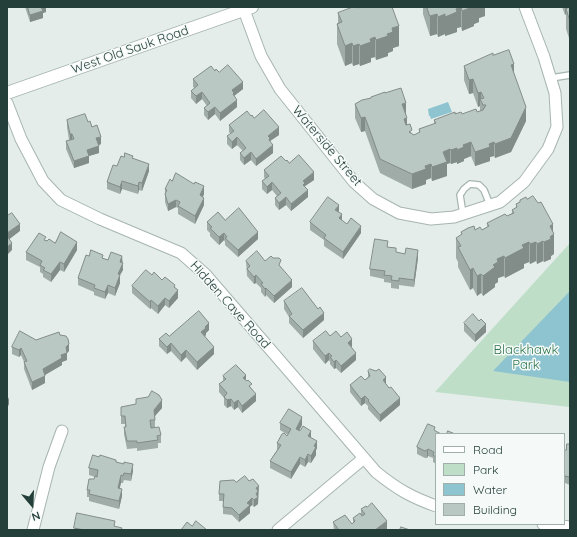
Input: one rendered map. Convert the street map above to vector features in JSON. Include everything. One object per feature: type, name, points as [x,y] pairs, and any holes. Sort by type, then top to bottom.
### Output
[{"type":"street","name":"Waterside Street","points":[[248,8],[262,56],[280,89],[354,182],[373,199],[399,213],[431,219],[454,217],[500,202],[524,182],[548,149],[557,126],[555,93],[544,57],[525,7]]},
{"type":"street","name":"West Old Sauk Road","points":[[7,93],[248,8]]},
{"type":"street","name":"Hidden Cave Road","points":[[7,103],[21,139],[43,181],[61,200],[100,219],[181,253],[206,275],[376,472],[394,486],[413,497],[435,506]]},
{"type":"street","points":[[33,530],[49,467],[62,431]]},
{"type":"street","points":[[278,530],[364,458]]},
{"type":"street","points":[[552,525],[570,527]]},
{"type":"lane","points":[[551,78],[570,75]]},
{"type":"lane","points":[[463,214],[460,195],[470,184],[479,185],[484,190],[490,205]]},
{"type":"green space","name":"Blackhawk Park","points":[[570,243],[570,407],[435,392]]},
{"type":"water","points":[[448,102],[452,112],[431,119],[428,109]]},
{"type":"water","points":[[570,291],[570,382],[493,371]]},
{"type":"building","points":[[28,7],[41,7],[43,11],[30,15]]},
{"type":"building","points":[[353,7],[392,7],[399,26],[392,28],[393,32],[387,34],[388,36],[376,40],[375,37],[370,39],[371,42],[360,46],[359,44],[353,46],[352,43],[345,46],[337,24],[342,22],[338,13]]},
{"type":"building","points":[[427,7],[461,7],[456,9],[457,12],[445,17],[445,14],[438,17],[437,14],[430,16]]},
{"type":"building","points":[[461,7],[472,7],[462,11]]},
{"type":"building","points":[[570,7],[570,21],[566,9]]},
{"type":"building","points":[[509,50],[514,64],[511,65],[526,107],[511,138],[495,144],[494,142],[489,144],[490,147],[475,152],[471,142],[463,145],[464,147],[457,150],[457,148],[450,149],[443,152],[447,162],[432,167],[431,164],[425,166],[426,169],[412,174],[380,159],[365,117],[361,118],[355,104],[385,92],[401,88],[406,103],[402,104],[407,118],[404,119],[406,125],[410,124],[412,130],[409,132],[414,135],[420,132],[419,129],[436,123],[434,120],[455,112],[455,114],[461,112],[462,114],[476,109],[477,112],[483,110],[486,105],[483,105],[480,99],[484,98],[481,92],[478,93],[473,79],[469,80],[464,66],[493,53],[493,55]]},
{"type":"building","points":[[228,65],[243,82],[232,90],[237,100],[220,113],[215,107],[208,112],[204,108],[210,103],[202,92],[196,96],[191,91],[198,85],[193,79],[211,66],[215,71],[216,69],[219,72]]},
{"type":"building","points":[[264,110],[279,127],[268,136],[273,145],[256,159],[251,152],[244,158],[240,153],[246,148],[237,137],[232,142],[227,136],[234,131],[229,125],[247,111],[254,118]]},
{"type":"building","points":[[85,114],[92,127],[97,125],[101,137],[96,138],[99,146],[87,150],[89,156],[74,161],[66,141],[74,139],[72,134],[70,134],[67,120]]},
{"type":"building","points":[[125,153],[133,156],[132,158],[149,164],[142,183],[139,182],[138,186],[122,181],[120,187],[107,182],[113,165],[117,166],[121,156],[124,157]]},
{"type":"building","points":[[299,155],[314,172],[303,181],[305,183],[303,185],[308,190],[291,204],[286,197],[279,203],[275,198],[281,193],[272,182],[267,187],[262,181],[269,176],[264,170],[281,156],[289,163]]},
{"type":"building","points":[[176,173],[194,184],[195,182],[204,186],[200,195],[204,198],[195,216],[178,206],[180,202],[176,200],[168,204],[165,194],[167,190],[165,189],[170,179],[172,181]]},
{"type":"building","points":[[533,196],[538,203],[541,202],[553,224],[550,226],[554,234],[550,237],[551,239],[537,244],[536,242],[530,244],[529,242],[522,245],[524,248],[505,258],[504,256],[497,259],[498,262],[493,265],[495,267],[483,276],[481,274],[477,276],[473,268],[470,270],[458,247],[461,246],[456,238],[462,234],[461,232],[468,228],[474,226],[475,230],[480,227],[482,230],[489,226],[487,223],[505,214],[507,216],[514,213],[512,210],[517,207],[516,204],[520,202],[520,200]]},
{"type":"building","points":[[328,197],[339,205],[335,210],[342,214],[339,218],[347,224],[351,218],[361,226],[343,252],[324,238],[326,235],[310,222]]},
{"type":"building","points":[[239,208],[258,232],[238,250],[225,238],[227,237],[224,233],[219,237],[210,228],[212,227],[207,222],[218,212],[225,220]]},
{"type":"building","points":[[12,213],[20,224],[7,233],[7,216]]},
{"type":"building","points":[[61,232],[77,242],[64,264],[60,262],[51,274],[43,270],[45,268],[40,265],[42,261],[26,252],[39,233],[46,237],[44,240],[47,241],[49,239],[55,243]]},
{"type":"building","points":[[7,236],[12,243],[7,247]]},
{"type":"building","points":[[375,239],[388,241],[387,247],[396,248],[396,252],[405,254],[406,248],[418,250],[414,280],[399,278],[399,281],[391,280],[392,276],[384,275],[385,271],[370,269]]},
{"type":"building","points":[[91,250],[103,255],[102,258],[108,260],[111,252],[122,256],[120,262],[123,263],[118,274],[120,275],[115,288],[108,285],[105,292],[94,288],[95,285],[78,278],[86,255],[89,256]]},
{"type":"building","points":[[257,251],[265,261],[271,256],[273,258],[279,258],[281,260],[279,265],[292,280],[274,296],[266,288],[265,289],[261,284],[263,283],[256,275],[254,277],[247,269],[250,266],[246,261]]},
{"type":"building","points":[[146,270],[152,275],[154,272],[162,280],[165,277],[175,285],[174,287],[178,290],[169,301],[165,298],[158,306],[151,300],[150,302],[132,286]]},
{"type":"building","points":[[302,288],[318,309],[320,307],[324,313],[303,330],[289,316],[292,314],[284,301]]},
{"type":"building","points":[[199,311],[209,323],[201,332],[214,347],[197,362],[186,350],[181,355],[171,343],[167,347],[159,339],[166,333],[169,336]]},
{"type":"building","points":[[473,314],[479,321],[481,319],[486,324],[475,335],[464,323]]},
{"type":"building","points":[[20,331],[36,340],[59,332],[60,335],[66,336],[68,339],[69,344],[66,347],[67,353],[61,355],[62,358],[43,369],[45,376],[32,382],[24,362],[27,361],[21,348],[19,350],[12,347]]},
{"type":"building","points":[[326,331],[330,336],[336,331],[341,337],[347,332],[352,339],[348,343],[356,353],[341,366],[336,360],[334,362],[329,353],[325,356],[313,341]]},
{"type":"building","points":[[236,365],[246,375],[243,378],[252,384],[249,386],[256,394],[242,406],[238,400],[234,403],[231,399],[227,400],[224,397],[227,393],[219,384],[226,379],[223,376]]},
{"type":"building","points":[[370,369],[376,371],[379,369],[386,377],[383,380],[400,398],[380,415],[365,396],[361,399],[350,385],[361,376],[365,380],[370,376],[368,371]]},
{"type":"building","points":[[152,391],[159,395],[162,400],[154,410],[155,420],[150,420],[151,428],[159,427],[161,435],[157,436],[158,440],[137,443],[137,441],[127,441],[124,427],[126,427],[125,416],[121,416],[121,407],[136,404],[136,399],[148,397]]},
{"type":"building","points":[[289,409],[302,417],[296,429],[300,431],[303,426],[311,431],[308,436],[317,441],[314,446],[316,447],[311,456],[308,454],[305,460],[300,457],[291,472],[270,461],[281,445],[277,443],[282,434],[284,433],[287,436],[291,429],[280,423]]},
{"type":"building","points":[[428,424],[435,427],[434,430],[439,433],[435,433],[435,456],[433,455],[434,452],[428,449],[425,451],[417,447]]},
{"type":"building","points":[[567,444],[570,444],[570,477],[565,476]]},
{"type":"building","points":[[93,455],[99,457],[100,455],[124,464],[124,462],[133,464],[131,474],[124,473],[123,476],[121,475],[118,488],[122,489],[119,501],[89,494],[90,490],[87,490],[89,479],[94,479],[95,476],[97,477],[98,470],[89,468]]},
{"type":"building","points":[[245,476],[249,481],[253,479],[259,486],[256,488],[258,491],[256,494],[258,497],[254,500],[252,498],[247,503],[250,505],[239,515],[232,508],[223,507],[224,494],[219,494],[220,481],[234,480],[236,482]]},
{"type":"building","points":[[372,503],[387,521],[375,530],[339,530],[333,522],[345,515],[352,524],[355,521],[353,518],[360,513],[362,516],[365,514],[361,509]]},
{"type":"building","points":[[77,513],[115,521],[114,526],[122,528],[121,530],[84,530],[74,528]]},
{"type":"building","points":[[196,521],[207,530],[181,530],[187,522],[192,526]]},
{"type":"building","points":[[401,527],[410,530],[400,530]]}]
